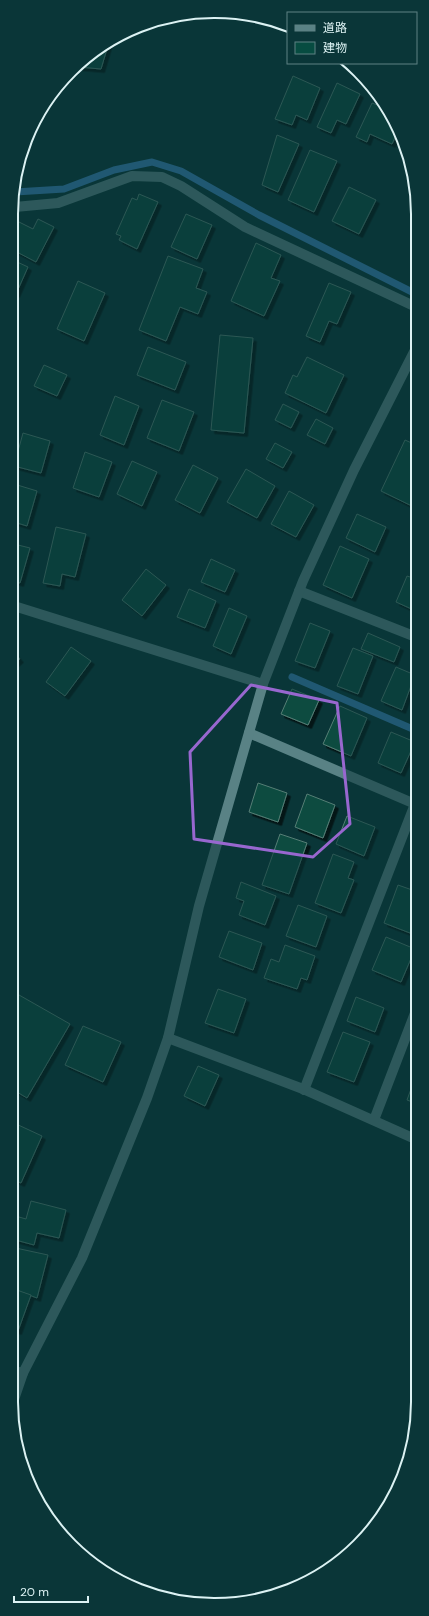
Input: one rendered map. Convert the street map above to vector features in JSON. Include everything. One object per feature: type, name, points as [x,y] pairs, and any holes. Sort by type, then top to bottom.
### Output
[{"type":"street","points":[[18,207],[58,203],[132,176],[162,177],[181,186],[245,227],[411,305]]},
{"type":"street","points":[[18,1388],[23,1373],[82,1258],[147,1098],[168,1038],[199,906],[263,684],[299,591],[354,470],[411,358]]},
{"type":"street","points":[[299,591],[411,635]]},
{"type":"street","points":[[18,607],[263,684]]},
{"type":"street","points":[[249,733],[411,802]]},
{"type":"street","points":[[304,1090],[411,814]]},
{"type":"street","points":[[374,1120],[411,1023]]},
{"type":"street","points":[[168,1038],[304,1090],[411,1137]]},
{"type":"street","points":[[18,1372],[23,1373]]},
{"type":"highlighted area","points":[[251,685],[337,703],[350,824],[313,857],[194,839],[190,752]]},
{"type":"building","points":[[107,50],[101,69],[84,68]]},
{"type":"building","points":[[293,76],[320,88],[307,120],[296,115],[292,125],[275,119]]},
{"type":"building","points":[[337,83],[360,94],[346,124],[337,120],[331,133],[317,127]]},
{"type":"building","points":[[372,103],[378,106],[395,137],[392,144],[370,134],[367,142],[356,137]]},
{"type":"building","points":[[277,135],[299,144],[278,192],[262,185]]},
{"type":"building","points":[[310,150],[337,161],[314,212],[288,200]]},
{"type":"building","points":[[349,187],[376,200],[359,234],[332,221]]},
{"type":"building","points":[[139,194],[158,202],[137,249],[119,240],[121,236],[116,234],[132,198],[137,200]]},
{"type":"building","points":[[186,214],[212,225],[197,259],[171,247]]},
{"type":"building","points":[[38,219],[54,227],[36,262],[18,253],[18,222],[33,229]]},
{"type":"building","points":[[256,243],[281,255],[271,278],[280,281],[264,316],[231,301]]},
{"type":"building","points":[[168,256],[203,269],[196,288],[207,292],[198,314],[180,307],[166,341],[139,330]]},
{"type":"building","points":[[18,262],[28,267],[18,290]]},
{"type":"building","points":[[78,281],[105,293],[84,341],[57,329]]},
{"type":"building","points":[[329,283],[351,292],[337,324],[329,321],[320,342],[306,336]]},
{"type":"building","points":[[220,335],[253,338],[244,433],[211,430]]},
{"type":"building","points":[[148,347],[186,362],[175,390],[137,375]]},
{"type":"building","points":[[307,357],[344,375],[326,413],[285,393],[293,375],[297,377]]},
{"type":"building","points":[[44,365],[67,375],[57,396],[34,386]]},
{"type":"building","points":[[115,396],[139,406],[124,445],[100,435]]},
{"type":"building","points":[[162,400],[194,412],[179,451],[147,438]]},
{"type":"building","points":[[283,404],[299,412],[291,428],[275,420]]},
{"type":"building","points":[[316,419],[333,428],[325,444],[307,435]]},
{"type":"building","points":[[23,433],[50,441],[41,473],[18,467],[18,451]]},
{"type":"building","points":[[405,440],[411,443],[411,506],[381,491]]},
{"type":"building","points":[[275,443],[292,452],[283,468],[266,459]]},
{"type":"building","points":[[85,452],[112,462],[99,497],[73,488]]},
{"type":"building","points":[[132,461],[157,472],[142,506],[117,494]]},
{"type":"building","points":[[193,465],[218,478],[200,513],[175,500]]},
{"type":"building","points":[[246,469],[275,486],[257,518],[227,502]]},
{"type":"building","points":[[18,485],[37,491],[27,526],[18,523]]},
{"type":"building","points":[[289,491],[314,505],[296,537],[271,524]]},
{"type":"building","points":[[357,514],[386,527],[375,552],[346,538]]},
{"type":"building","points":[[56,527],[86,534],[75,577],[62,574],[60,586],[43,583]]},
{"type":"building","points":[[18,545],[30,548],[20,583],[18,582]]},
{"type":"building","points":[[340,546],[369,559],[352,598],[323,585]]},
{"type":"building","points":[[211,559],[235,570],[225,592],[201,582]]},
{"type":"building","points":[[146,569],[166,585],[142,616],[122,600]]},
{"type":"building","points":[[407,576],[411,577],[411,609],[396,602]]},
{"type":"building","points":[[189,589],[216,601],[205,628],[177,617]]},
{"type":"building","points":[[229,608],[247,616],[231,654],[213,646]]},
{"type":"building","points":[[310,623],[330,631],[315,668],[295,661]]},
{"type":"building","points":[[368,633],[400,647],[394,662],[361,649]]},
{"type":"building","points":[[71,647],[91,661],[65,696],[46,682]]},
{"type":"building","points":[[353,648],[373,656],[358,694],[337,686]]},
{"type":"building","points":[[396,667],[411,673],[411,686],[402,710],[381,701]]},
{"type":"building","points":[[292,689],[319,700],[308,725],[281,714]]},
{"type":"building","points":[[340,706],[367,718],[351,756],[323,744]]},
{"type":"building","points":[[391,732],[411,740],[411,751],[401,773],[378,763]]},
{"type":"building","points":[[258,783],[287,793],[278,822],[249,812]]},
{"type":"building","points":[[307,794],[335,805],[323,838],[295,827]]},
{"type":"building","points":[[347,816],[375,827],[364,856],[336,844]]},
{"type":"building","points":[[280,834],[307,843],[289,894],[262,885]]},
{"type":"building","points":[[333,854],[354,862],[348,878],[354,880],[341,913],[315,903]]},
{"type":"building","points":[[241,882],[276,896],[265,925],[239,915],[244,901],[236,898]]},
{"type":"building","points":[[398,885],[411,890],[410,933],[384,923]]},
{"type":"building","points":[[298,905],[327,916],[316,947],[286,936]]},
{"type":"building","points":[[229,931],[262,943],[253,970],[219,957]]},
{"type":"building","points":[[386,937],[411,947],[411,958],[401,982],[372,970]]},
{"type":"building","points":[[285,945],[315,956],[307,980],[301,978],[297,989],[264,978],[271,959],[279,962]]},
{"type":"building","points":[[218,989],[246,999],[234,1033],[205,1023]]},
{"type":"building","points":[[18,994],[70,1024],[27,1098],[18,1093]]},
{"type":"building","points":[[356,997],[384,1008],[375,1032],[347,1021]]},
{"type":"building","points":[[83,1026],[121,1042],[103,1082],[65,1065]]},
{"type":"building","points":[[343,1032],[370,1042],[354,1082],[327,1072]]},
{"type":"building","points":[[198,1066],[219,1075],[205,1106],[184,1096]]},
{"type":"building","points":[[411,1089],[411,1102],[407,1100]]},
{"type":"building","points":[[18,1125],[42,1136],[21,1183],[18,1182]]},
{"type":"building","points":[[31,1201],[66,1210],[59,1238],[37,1233],[34,1245],[18,1241],[18,1217],[26,1219]]},
{"type":"building","points":[[18,1249],[48,1255],[37,1298],[18,1291]]},
{"type":"building","points":[[18,1290],[31,1295],[18,1331]]},
{"type":"waterway","points":[[20,192],[64,189],[114,170],[152,162],[181,171],[259,215],[411,291]]},
{"type":"waterway","points":[[292,677],[411,728]]}]
